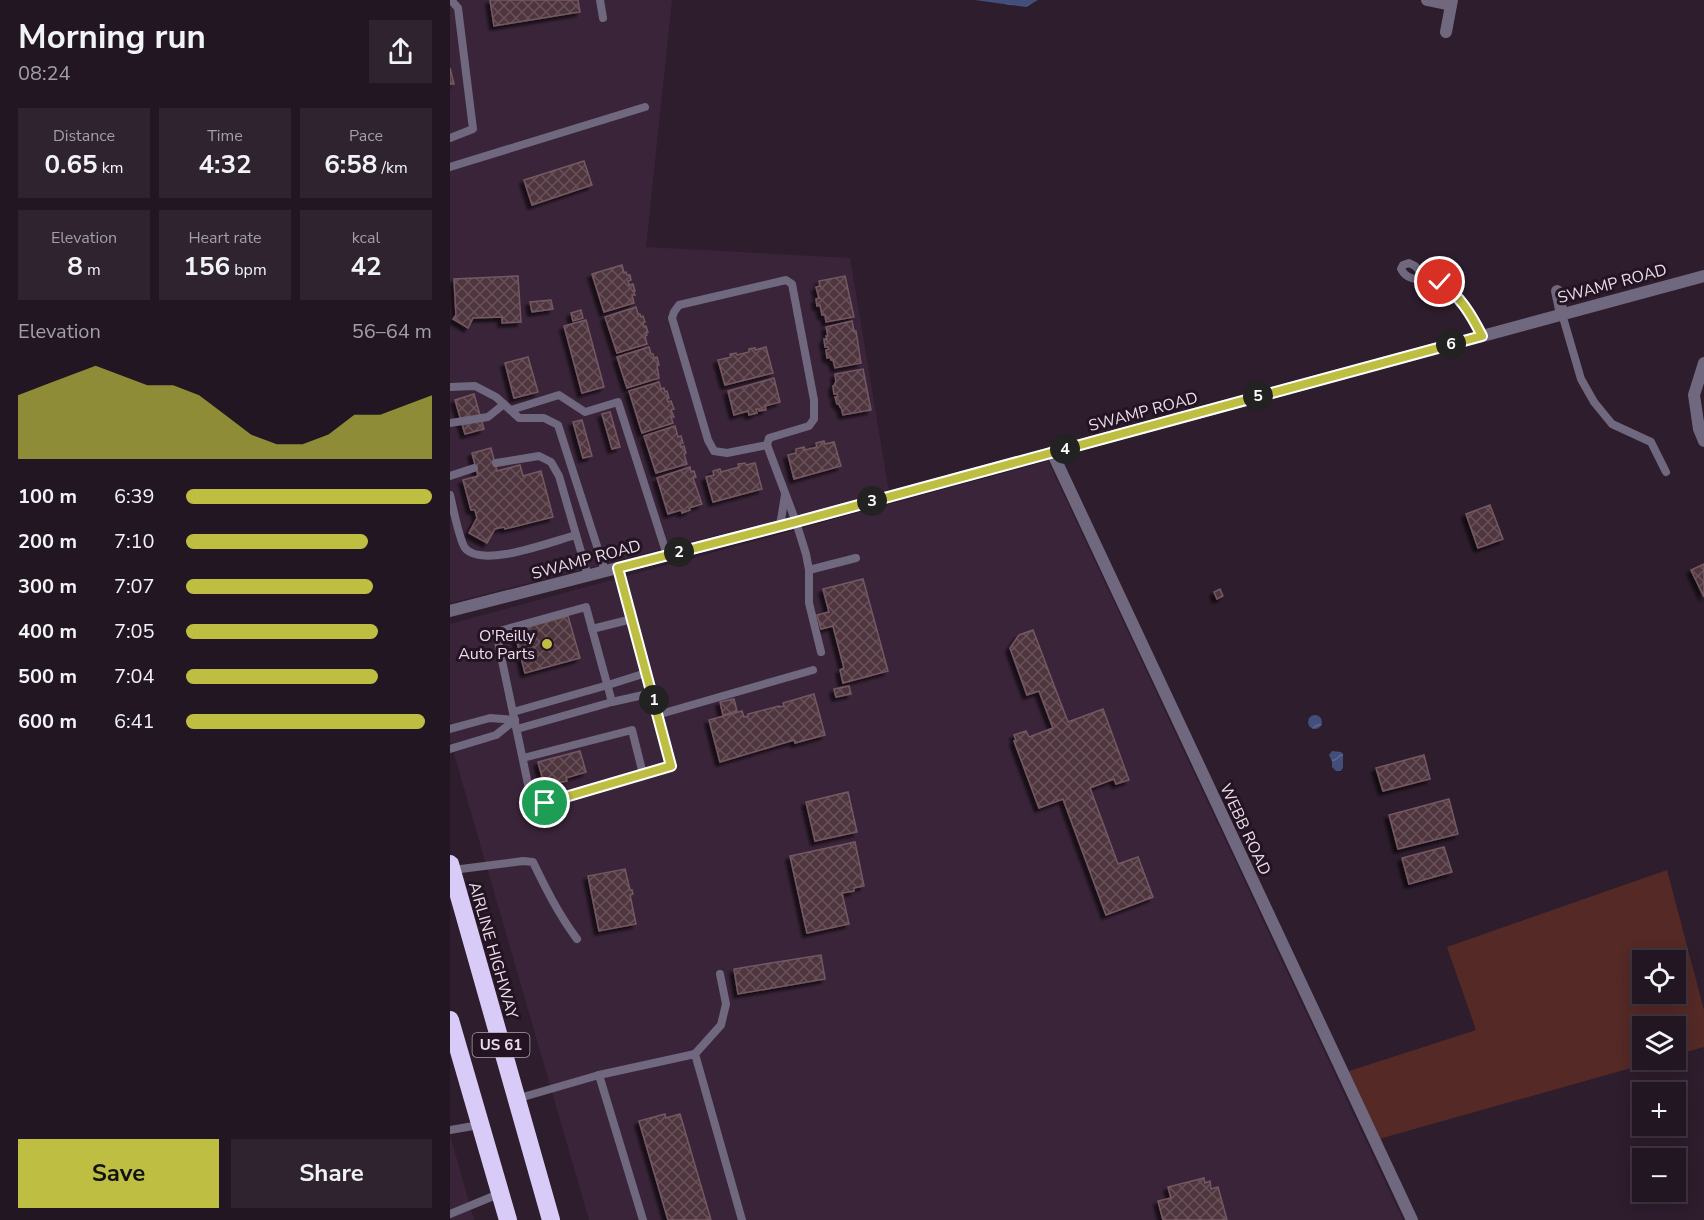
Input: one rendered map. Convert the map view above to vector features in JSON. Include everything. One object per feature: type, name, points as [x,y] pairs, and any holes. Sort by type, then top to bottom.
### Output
[{"type":"highway","name":"AIRLINE HIGHWAY","points":[[451,867],[551,1220]]},
{"type":"highway","name":"US 61","points":[[450,1020],[455,1057],[480,1124],[508,1220]]},
{"type":"highway","points":[[501,1193],[516,1203],[521,1220]]},
{"type":"street","points":[[1427,0],[1451,2],[1446,32]]},
{"type":"street","name":"SWAMP ROAD","points":[[450,611],[796,522],[1704,276]]},
{"type":"street","points":[[1557,291],[1562,314]]},
{"type":"street","points":[[1704,363],[1694,395],[1699,429],[1704,441]]},
{"type":"street","name":"WEBB ROAD","points":[[1052,452],[1412,1220]]},
{"type":"lane","points":[[600,0],[603,18]]},
{"type":"lane","points":[[450,138],[473,129],[458,8],[451,1]]},
{"type":"lane","points":[[450,167],[645,107]]},
{"type":"lane","points":[[1427,278],[1440,282],[1458,296],[1470,312],[1482,336]]},
{"type":"lane","points":[[767,445],[727,453],[714,451],[708,440],[672,318],[679,305],[786,279],[792,284],[814,400],[814,420],[809,426],[769,438],[767,445],[796,522],[809,570],[809,603],[821,652]]},
{"type":"lane","points":[[1562,314],[1581,379],[1594,402],[1612,424],[1651,442],[1666,472]]},
{"type":"lane","points":[[450,387],[475,386],[496,397],[519,418],[544,418],[558,424],[605,571]]},
{"type":"lane","points":[[511,410],[559,395],[585,412],[618,402],[667,555]]},
{"type":"lane","points":[[450,423],[488,417],[504,404]]},
{"type":"lane","points":[[496,463],[539,456],[551,462],[559,476],[588,576]]},
{"type":"lane","points":[[450,476],[474,468]]},
{"type":"lane","points":[[780,526],[785,494]]},
{"type":"lane","points":[[450,495],[463,546],[470,553],[486,556],[506,555],[576,535]]},
{"type":"lane","points":[[809,570],[856,558]]},
{"type":"lane","points":[[612,702],[586,607],[496,632],[529,789],[535,796],[545,803],[671,766],[618,568]]},
{"type":"lane","points":[[592,629],[632,619]]},
{"type":"lane","points":[[657,715],[813,670]]},
{"type":"lane","points":[[450,749],[496,735],[515,720],[646,672]]},
{"type":"lane","points":[[450,729],[490,718],[515,720],[652,693]]},
{"type":"lane","points":[[523,758],[632,730],[643,774]]},
{"type":"lane","points":[[451,867],[533,862],[546,890],[577,939]]},
{"type":"lane","points":[[516,1099],[599,1075],[695,1054],[721,1025],[726,1004],[720,974]]},
{"type":"lane","points":[[695,1054],[742,1220]]},
{"type":"lane","points":[[599,1075],[643,1220]]},
{"type":"lane","points":[[450,1130],[480,1124]]},
{"type":"lane","points":[[450,1214],[501,1193]]},
{"type":"shaded area","points":[[450,0],[672,0],[646,247],[850,258],[889,492],[450,603]]},
{"type":"shaded area","points":[[1048,461],[1403,1220],[589,1220],[450,740],[450,624]]},
{"type":"shaded area","points":[[1667,870],[1704,1010],[1704,1047],[1686,1052],[1686,1016],[1632,1016],[1632,1068],[1379,1139],[1346,1072],[1476,1030],[1447,947]]},
{"type":"shaded area","points":[[450,1135],[474,1220],[450,1220]]},
{"type":"water","points":[[975,0],[1038,0],[1026,7]]},
{"type":"water","points":[[1312,715],[1318,715],[1322,722],[1318,729],[1312,729],[1308,725],[1308,719]]},
{"type":"water","points":[[1332,751],[1343,754],[1343,768],[1340,771],[1332,767],[1329,755]]},
{"type":"building","points":[[490,0],[578,0],[580,12],[494,26]]},
{"type":"building","points":[[450,68],[454,84],[450,84]]},
{"type":"building","points":[[584,161],[592,185],[532,205],[524,180]]},
{"type":"building","points":[[622,265],[624,273],[630,275],[629,285],[633,284],[634,303],[604,312],[592,274]]},
{"type":"building","points":[[518,276],[521,322],[502,323],[502,317],[473,318],[468,328],[453,319],[456,315],[454,279]]},
{"type":"building","points":[[845,276],[854,317],[826,322],[820,305],[817,306],[816,299],[819,298],[816,287],[820,286],[819,281]]},
{"type":"building","points":[[551,300],[553,309],[532,312],[530,302]]},
{"type":"building","points":[[636,307],[638,314],[643,316],[644,327],[646,326],[648,332],[645,336],[647,344],[617,353],[605,317]]},
{"type":"building","points":[[581,310],[583,318],[573,321],[571,313]]},
{"type":"building","points":[[586,320],[604,387],[582,393],[564,326]]},
{"type":"building","points":[[852,321],[854,331],[856,331],[861,363],[835,368],[833,360],[830,357],[827,358],[826,350],[829,349],[825,347],[824,339],[828,336],[826,327]]},
{"type":"building","points":[[649,347],[654,358],[657,357],[659,378],[627,388],[617,357]]},
{"type":"building","points":[[766,347],[773,373],[725,385],[718,360],[731,357],[730,354],[736,353],[737,355],[749,352],[749,349]]},
{"type":"building","points":[[528,357],[538,392],[514,398],[505,363]]},
{"type":"building","points":[[863,369],[871,410],[843,415],[835,397],[838,397],[837,394],[834,394],[835,374]]},
{"type":"building","points":[[774,378],[780,402],[765,406],[766,410],[756,409],[757,413],[749,415],[748,411],[734,415],[728,391]]},
{"type":"building","points":[[659,382],[661,389],[664,388],[665,392],[667,391],[668,402],[671,401],[674,409],[671,410],[674,417],[671,417],[673,423],[642,433],[629,391]]},
{"type":"building","points":[[474,394],[484,429],[465,434],[455,400]]},
{"type":"building","points":[[610,412],[620,447],[612,449],[602,414]]},
{"type":"building","points":[[582,420],[592,456],[583,458],[573,422]]},
{"type":"building","points":[[675,426],[678,437],[681,436],[683,443],[680,444],[681,447],[684,446],[687,464],[656,473],[644,436]]},
{"type":"building","points":[[824,441],[825,444],[834,442],[841,466],[794,479],[788,455],[796,453],[796,449],[804,447],[805,450],[817,447],[816,443]]},
{"type":"building","points":[[491,448],[497,471],[520,465],[523,476],[541,471],[553,517],[505,529],[504,527],[495,529],[487,543],[469,533],[477,518],[475,510],[471,510],[463,480],[478,476],[472,453]]},
{"type":"building","points":[[745,463],[746,465],[755,463],[762,489],[713,502],[706,477],[714,475],[713,471],[720,469],[721,472]]},
{"type":"building","points":[[690,467],[696,477],[693,478],[702,504],[682,513],[681,510],[668,514],[657,478]]},
{"type":"building","points":[[1490,505],[1503,539],[1478,548],[1466,514]]},
{"type":"building","points":[[1704,564],[1704,597],[1691,570]]},
{"type":"building","points":[[863,579],[888,671],[843,683],[840,670],[844,668],[833,626],[821,629],[817,615],[829,612],[823,589]]},
{"type":"building","points":[[1220,589],[1223,596],[1217,599],[1214,592]]},
{"type":"building","name":"O'Reilly Auto Parts","points":[[568,616],[580,658],[525,673],[514,631]]},
{"type":"building","points":[[1033,630],[1068,722],[1103,709],[1129,780],[1116,784],[1114,779],[1090,788],[1118,864],[1138,857],[1153,897],[1106,915],[1063,799],[1039,808],[1014,741],[1016,740],[1014,735],[1026,731],[1029,737],[1053,728],[1039,691],[1027,695],[1010,648],[1019,635]]},
{"type":"building","points":[[849,686],[851,694],[836,697],[834,689]]},
{"type":"building","points":[[814,694],[825,735],[795,743],[794,740],[720,762],[709,720],[742,711],[744,717],[748,714],[784,706],[783,703]]},
{"type":"building","points":[[734,699],[737,711],[723,715],[720,702]]},
{"type":"building","points":[[580,751],[586,772],[566,778],[567,781],[558,783],[558,780],[544,784],[538,762]]},
{"type":"building","points":[[1424,755],[1430,779],[1383,791],[1376,768]]},
{"type":"building","points":[[848,792],[857,832],[815,841],[806,802]]},
{"type":"building","points":[[1449,799],[1458,834],[1398,849],[1389,815]]},
{"type":"building","points":[[855,842],[864,886],[842,893],[849,924],[807,933],[790,856]]},
{"type":"building","points":[[1444,847],[1452,872],[1409,884],[1402,858]]},
{"type":"building","points":[[625,869],[633,894],[630,895],[636,924],[599,931],[588,876]]},
{"type":"building","points":[[821,955],[825,979],[738,994],[734,969]]},
{"type":"building","points":[[665,1114],[666,1118],[680,1114],[711,1220],[668,1220],[639,1121]]},
{"type":"building","points":[[1204,1178],[1205,1183],[1210,1181],[1211,1189],[1218,1187],[1227,1220],[1163,1220],[1158,1201],[1171,1198],[1168,1187]]},
{"type":"place","name":"O'Reilly Auto Parts","points":[[547,644]]},
{"type":"route","points":[[545,803],[671,766],[618,568],[1482,336],[1470,312],[1458,296],[1440,282]]}]
